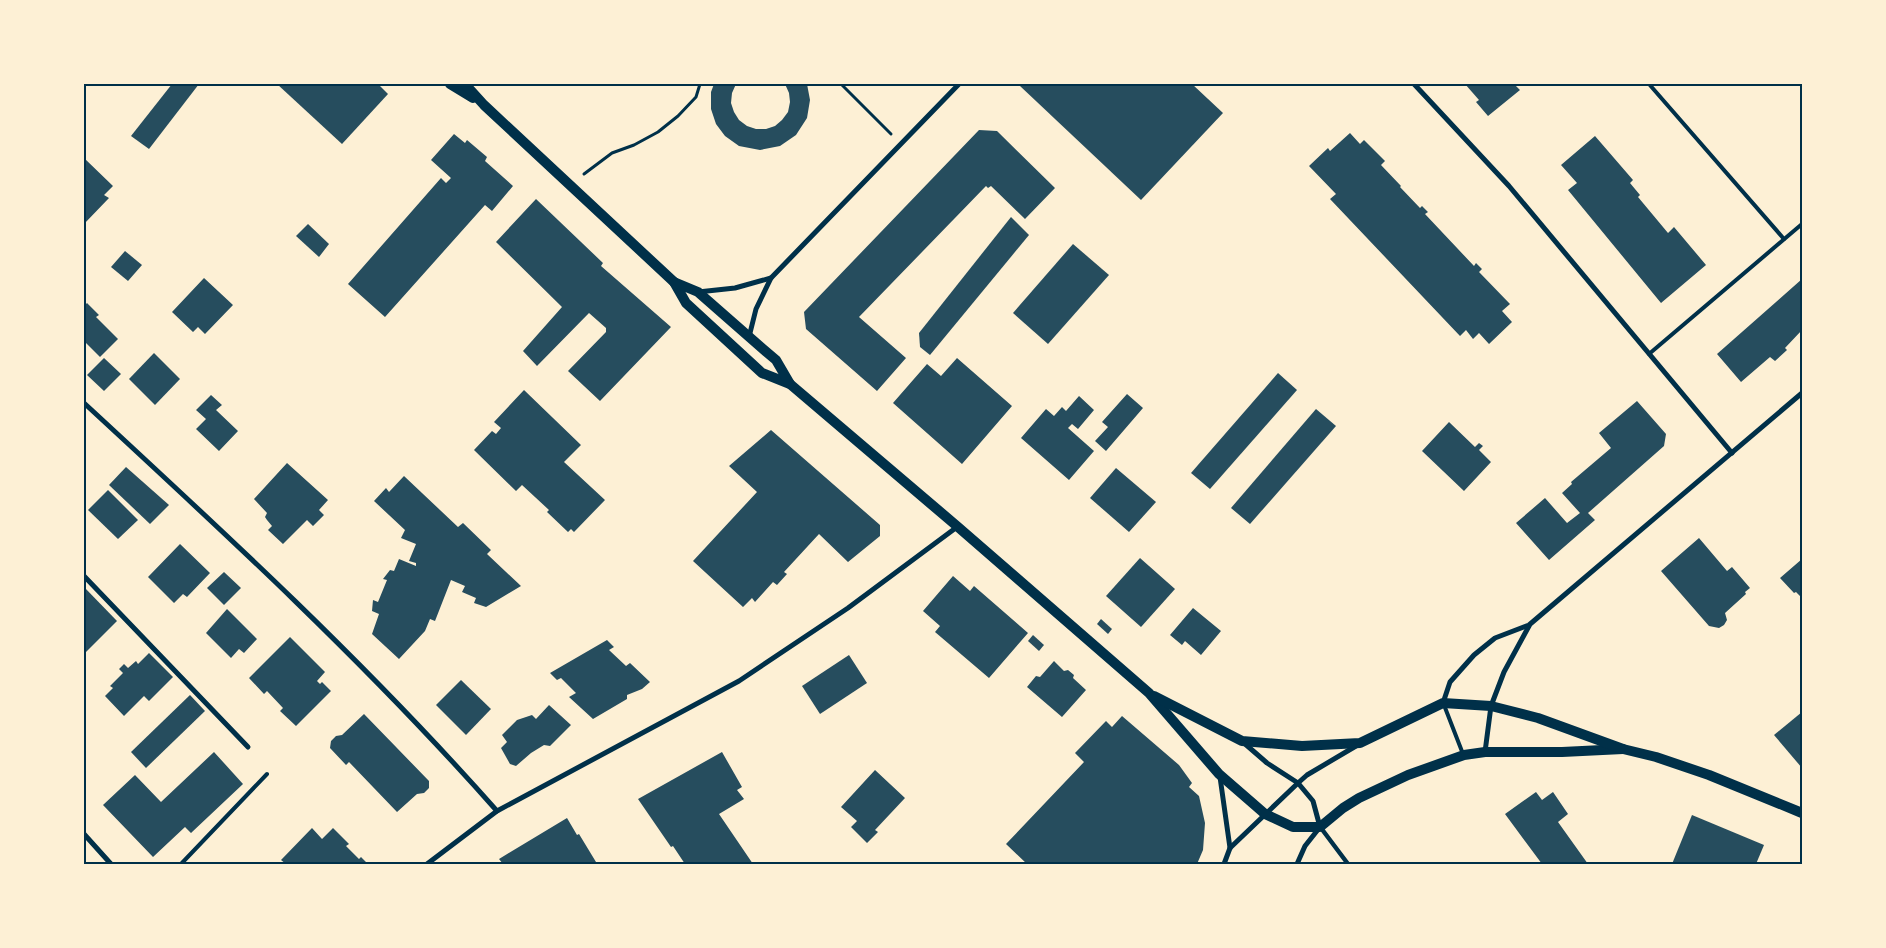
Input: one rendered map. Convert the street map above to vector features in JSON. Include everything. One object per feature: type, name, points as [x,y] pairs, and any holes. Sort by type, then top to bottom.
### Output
[{"type":"main road","points":[[450,84],[484,106]]},
{"type":"main road","points":[[465,84],[484,106],[674,282],[686,303],[762,373],[790,384],[1149,693],[1219,774],[1266,814],[1292,827],[1320,827],[1343,808],[1359,798],[1408,775],[1464,755],[1485,752],[1562,752],[1623,749]]},
{"type":"main road","points":[[674,282],[698,292],[776,360],[790,384]]},
{"type":"main road","points":[[1149,693],[1242,741],[1302,746],[1360,743],[1443,703],[1491,706],[1538,718],[1623,749],[1656,756],[1709,774],[1802,813]]},
{"type":"street","points":[[749,337],[756,309],[771,278],[959,84]]},
{"type":"street","points":[[1414,84],[1509,186],[1732,454]]},
{"type":"street","points":[[698,292],[735,288],[771,278]]},
{"type":"street","points":[[1443,703],[1450,682],[1474,655],[1495,638],[1529,626],[1802,393]]},
{"type":"street","points":[[84,403],[316,621],[448,756],[496,811]]},
{"type":"street","points":[[427,864],[496,811],[739,681],[848,608],[958,527]]},
{"type":"street","points":[[84,576],[248,747]]},
{"type":"street","points":[[1485,752],[1491,706],[1504,672],[1529,626]]},
{"type":"street","points":[[1242,741],[1267,763],[1298,783],[1313,802],[1320,827],[1348,864]]},
{"type":"street","points":[[1224,864],[1230,848],[1298,783],[1307,775],[1360,743]]},
{"type":"street","points":[[1219,774],[1230,848]]},
{"type":"street","points":[[1297,864],[1305,846],[1320,827]]},
{"type":"street","points":[[84,834],[111,864]]},
{"type":"lane","points":[[1649,84],[1784,239]]},
{"type":"lane","points":[[1649,354],[1802,224]]},
{"type":"lane","points":[[1443,703],[1464,755]]},
{"type":"lane","points":[[181,864],[267,774]]},
{"type":"path","points":[[569,185],[612,153],[634,145],[658,132],[696,98],[700,84]]},
{"type":"path","points":[[840,84],[900,144]]},
{"type":"building","points":[[172,84],[199,84],[149,149],[131,136]]},
{"type":"building","points":[[277,84],[378,84],[388,94],[342,144]]},
{"type":"building","points":[[714,84],[736,84],[732,93],[731,103],[739,120],[747,126],[756,129],[766,129],[775,126],[788,112],[790,102],[785,84],[807,84],[810,100],[807,118],[796,135],[780,146],[760,150],[739,146],[725,136],[716,124],[711,109],[711,92]]},
{"type":"building","points":[[1022,84],[1192,84],[1223,113],[1141,200],[1020,86]]},
{"type":"building","points":[[1465,84],[1514,84],[1520,90],[1488,116],[1476,102],[1479,100]]},
{"type":"building","points":[[979,130],[997,131],[1055,188],[1025,219],[991,186],[988,188],[986,186],[859,317],[906,358],[877,391],[806,329],[804,312]]},
{"type":"building","points":[[1350,133],[1360,144],[1364,140],[1385,161],[1381,165],[1400,187],[1420,208],[1422,206],[1428,212],[1425,214],[1474,266],[1476,263],[1482,269],[1479,272],[1510,304],[1502,311],[1512,322],[1489,344],[1479,333],[1473,339],[1466,330],[1460,336],[1330,199],[1336,194],[1309,166],[1328,148],[1330,151]]},
{"type":"building","points":[[454,134],[465,143],[467,140],[487,157],[485,161],[513,186],[492,211],[485,205],[385,317],[348,284],[441,178],[446,183],[451,178],[431,160]]},
{"type":"building","points":[[1595,136],[1633,180],[1630,183],[1640,195],[1638,197],[1668,233],[1674,227],[1706,265],[1661,303],[1568,190],[1577,183],[1561,165]]},
{"type":"building","points":[[84,158],[113,186],[104,195],[109,198],[84,224]]},
{"type":"building","points":[[536,199],[603,263],[601,266],[671,327],[600,401],[568,371],[606,332],[606,328],[589,313],[537,366],[523,351],[562,307],[496,242]]},
{"type":"building","points":[[1011,217],[1029,235],[930,355],[920,347],[919,333]]},
{"type":"building","points":[[308,224],[329,244],[319,257],[296,236]]},
{"type":"building","points":[[1073,244],[1109,275],[1048,344],[1013,313]]},
{"type":"building","points":[[125,251],[142,265],[128,281],[111,267]]},
{"type":"building","points":[[204,278],[233,305],[205,334],[198,327],[193,332],[172,312]]},
{"type":"building","points":[[1802,279],[1802,330],[1785,348],[1787,350],[1775,361],[1770,357],[1741,382],[1717,354]]},
{"type":"building","points":[[87,303],[99,315],[96,317],[118,339],[100,357],[84,341],[84,306]]},
{"type":"building","points":[[154,353],[180,379],[155,405],[129,379]]},
{"type":"building","points":[[104,358],[121,374],[104,391],[87,375]]},
{"type":"building","points":[[957,358],[1012,406],[962,464],[893,403],[927,364],[941,376]]},
{"type":"building","points":[[1278,373],[1297,390],[1210,489],[1191,473]]},
{"type":"building","points":[[524,390],[581,445],[564,462],[605,500],[574,532],[571,529],[568,532],[547,512],[549,510],[522,485],[516,491],[474,450],[492,431],[496,434],[501,428],[494,422]]},
{"type":"building","points":[[1127,394],[1143,408],[1106,451],[1095,441],[1108,427],[1102,422]]},
{"type":"building","points":[[211,395],[222,405],[216,410],[238,431],[219,451],[196,429],[206,419],[196,410]]},
{"type":"building","points":[[1079,396],[1094,410],[1078,429],[1072,424],[1068,428],[1094,451],[1069,480],[1021,438],[1046,409],[1054,416],[1062,407],[1066,411]]},
{"type":"building","points":[[1637,401],[1666,434],[1664,446],[1588,513],[1595,520],[1549,560],[1516,523],[1545,498],[1567,523],[1580,513],[1562,493],[1572,484],[1571,482],[1611,448],[1599,433]]},
{"type":"building","points":[[1316,409],[1336,426],[1250,524],[1231,508]]},
{"type":"building","points":[[1449,422],[1475,447],[1479,443],[1483,446],[1479,450],[1491,462],[1464,491],[1422,451]]},
{"type":"building","points":[[771,430],[880,525],[880,536],[848,562],[819,534],[784,572],[787,574],[777,585],[773,582],[755,602],[752,598],[743,607],[693,561],[757,492],[729,466]]},
{"type":"building","points":[[287,463],[328,500],[319,510],[324,515],[313,526],[307,520],[283,544],[268,530],[272,526],[265,517],[267,513],[254,499]]},
{"type":"building","points":[[126,467],[169,505],[150,524],[109,485]]},
{"type":"building","points":[[1116,468],[1156,502],[1129,532],[1090,498]]},
{"type":"building","points":[[404,476],[458,527],[463,523],[491,550],[487,554],[521,586],[486,607],[474,603],[476,598],[462,592],[465,586],[451,580],[435,621],[430,619],[425,631],[399,659],[372,634],[379,614],[372,611],[373,600],[378,602],[387,580],[383,579],[390,570],[394,571],[399,559],[416,566],[416,563],[409,561],[416,544],[401,538],[405,530],[374,501],[386,488],[389,492]]},
{"type":"building","points":[[108,490],[138,520],[118,539],[88,510]]},
{"type":"building","points":[[1699,538],[1727,571],[1732,567],[1750,588],[1725,613],[1727,620],[1719,628],[1709,626],[1661,571]]},
{"type":"building","points":[[180,544],[210,573],[187,597],[183,594],[174,603],[148,577]]},
{"type":"building","points":[[1140,558],[1175,589],[1141,627],[1106,596]]},
{"type":"building","points":[[1802,559],[1802,598],[1796,592],[1794,593],[1780,578]]},
{"type":"building","points":[[224,572],[241,588],[224,605],[207,588]]},
{"type":"building","points":[[953,576],[970,591],[974,586],[1028,633],[989,678],[935,632],[940,626],[923,611]]},
{"type":"building","points":[[84,587],[117,621],[84,654]]},
{"type":"building","points":[[1193,608],[1221,631],[1201,655],[1185,641],[1182,645],[1170,635]]},
{"type":"building","points":[[227,609],[257,639],[244,653],[239,649],[231,658],[206,633]]},
{"type":"building","points":[[1101,619],[1112,629],[1108,634],[1097,624]]},
{"type":"building","points":[[1033,635],[1044,645],[1039,651],[1028,641]]},
{"type":"building","points":[[290,637],[325,672],[317,681],[320,684],[322,682],[331,691],[296,726],[280,711],[283,708],[267,691],[264,694],[249,678]]},
{"type":"building","points":[[607,640],[614,647],[609,650],[626,666],[630,663],[650,682],[642,689],[627,695],[627,699],[593,719],[569,697],[576,693],[561,678],[557,680],[550,673]]},
{"type":"building","points":[[149,653],[173,677],[149,701],[144,696],[124,716],[105,696],[113,688],[110,686],[123,673],[119,669],[124,664],[128,668],[136,661],[138,664]]},
{"type":"building","points":[[849,655],[867,683],[820,714],[802,686]]},
{"type":"building","points":[[1054,661],[1064,671],[1068,670],[1074,675],[1073,678],[1086,690],[1062,717],[1027,687],[1036,676],[1040,677]]},
{"type":"building","points":[[461,680],[491,709],[466,735],[436,705]]},
{"type":"building","points":[[190,695],[205,711],[146,768],[131,752]]},
{"type":"building","points":[[549,705],[571,725],[550,746],[544,745],[516,766],[510,764],[501,748],[507,742],[502,735],[517,720],[532,715],[536,719]]},
{"type":"building","points":[[1802,712],[1802,768],[1774,735]]},
{"type":"building","points":[[364,714],[429,781],[429,788],[424,793],[417,794],[397,812],[349,762],[346,765],[330,748],[331,741],[336,736],[342,735]]},
{"type":"building","points":[[1122,716],[1179,765],[1192,783],[1189,787],[1199,796],[1205,823],[1203,850],[1197,864],[1027,864],[1006,844],[1084,762],[1075,753],[1106,721],[1112,727]]},
{"type":"building","points":[[214,752],[243,784],[191,833],[185,827],[153,857],[103,805],[135,775],[161,802]]},
{"type":"building","points":[[722,752],[742,787],[737,790],[744,799],[719,814],[753,864],[685,864],[638,799]]},
{"type":"building","points":[[875,770],[905,798],[875,830],[878,832],[867,843],[851,827],[857,821],[841,807]]},
{"type":"building","points":[[1536,792],[1542,800],[1553,792],[1568,814],[1558,822],[1588,864],[1542,864],[1505,814]]},
{"type":"building","points":[[1692,815],[1764,845],[1756,864],[1672,864]]},
{"type":"building","points":[[567,818],[596,862],[592,864],[503,864],[499,859]]},
{"type":"building","points":[[312,828],[322,839],[333,828],[349,844],[346,846],[359,859],[361,857],[368,864],[286,864],[281,860]]}]
